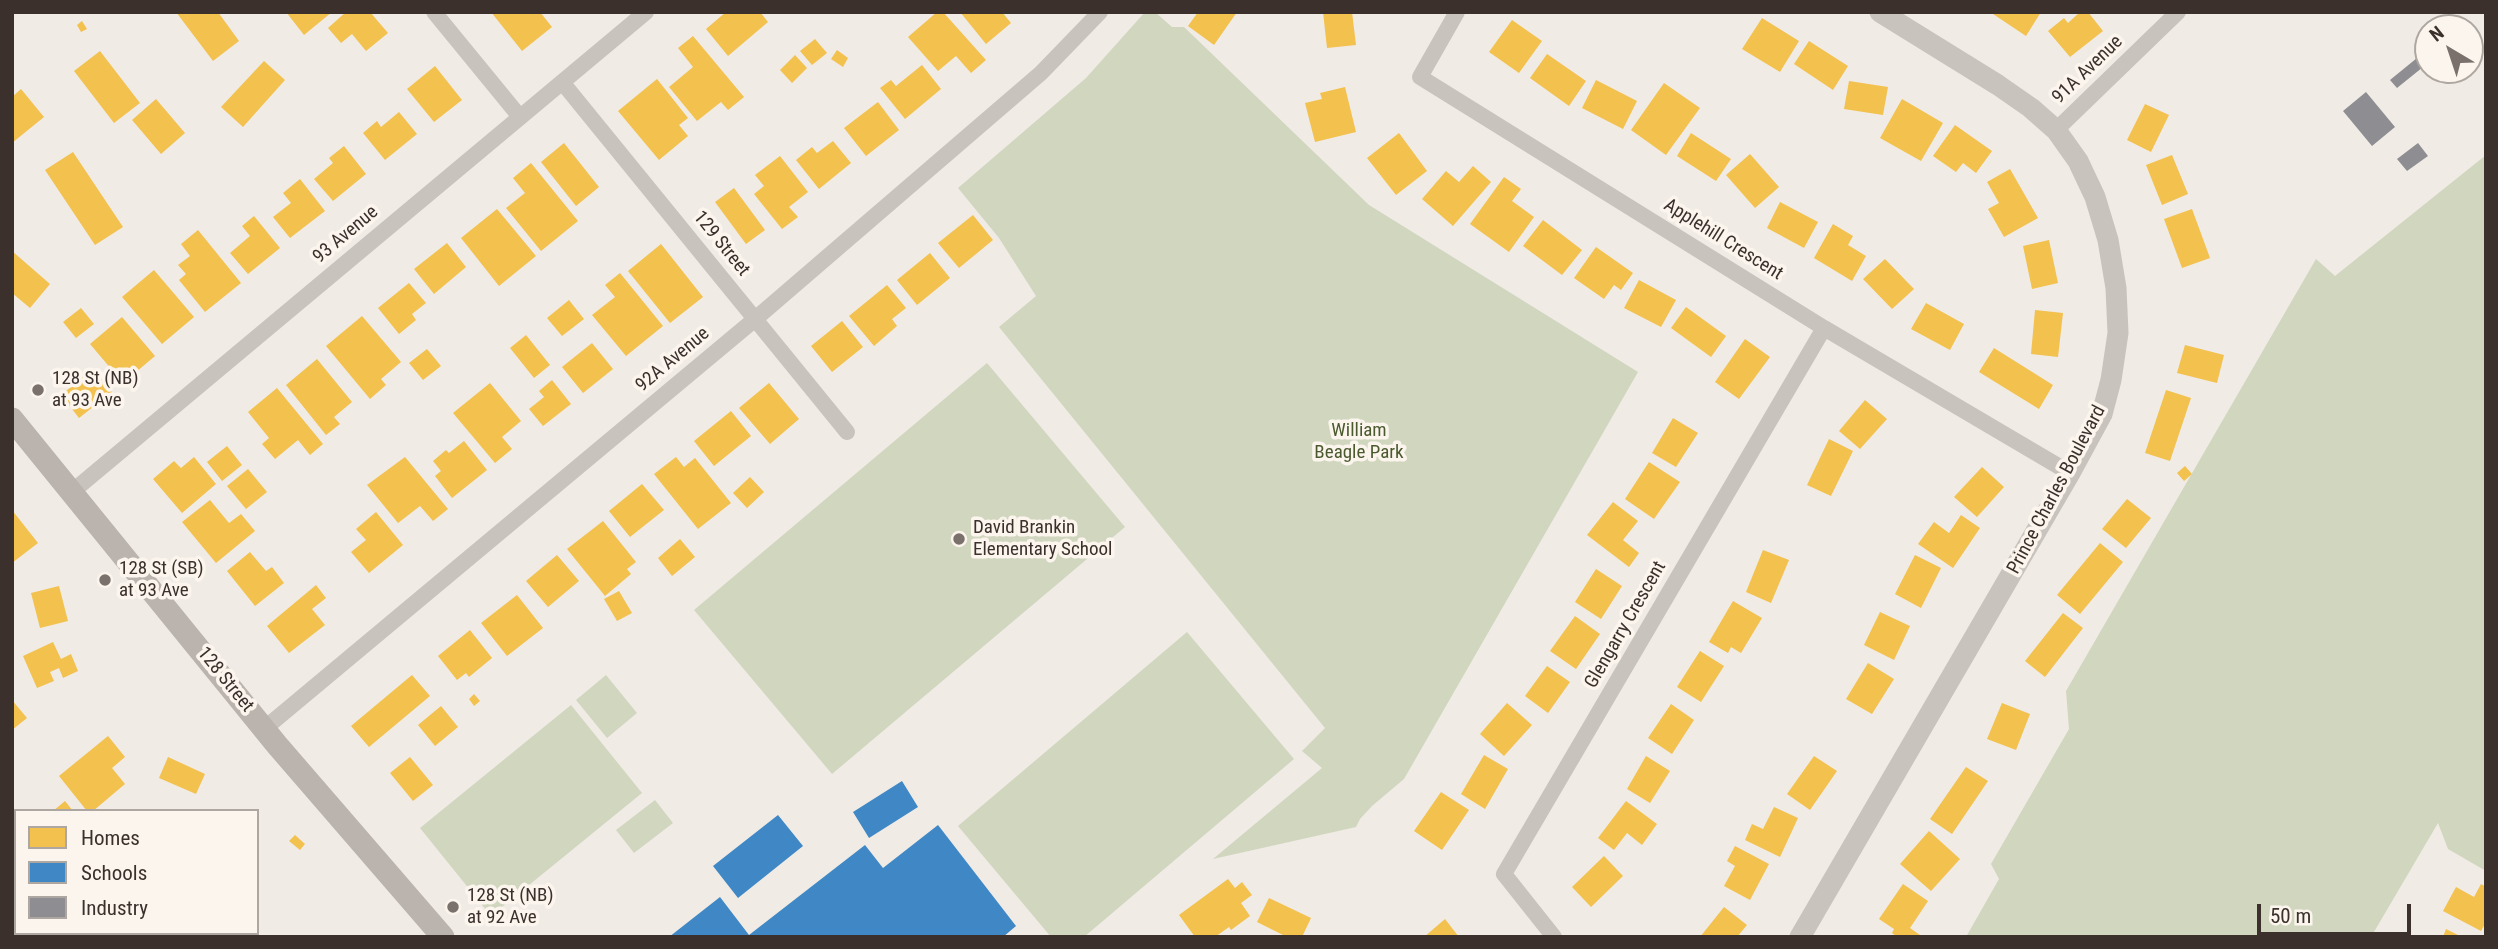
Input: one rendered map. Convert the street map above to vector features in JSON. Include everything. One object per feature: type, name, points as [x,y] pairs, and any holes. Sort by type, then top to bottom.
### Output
[{"type":"main road","name":"128 Street","points":[[12,419],[264,729],[443,937]]},
{"type":"street","points":[[434,12],[520,117]]},
{"type":"street","name":"93 Avenue","points":[[73,491],[646,12]]},
{"type":"street","name":"92A Avenue","points":[[264,729],[754,320],[1041,73],[1100,12]]},
{"type":"street","name":"Applehill Crescent","points":[[1457,12],[1420,77],[1824,328],[2070,473]]},
{"type":"street","name":"Prince Charles Boulevard","points":[[1800,937],[2102,414],[2111,380],[2118,333],[2116,288],[2108,240],[2095,197],[2078,161],[2056,130],[1998,85],[1880,12]]},
{"type":"street","name":"91A Avenue","points":[[2056,130],[2178,12]]},
{"type":"street","name":"129 Street","points":[[562,82],[847,432]]},
{"type":"street","name":"Glengarry Crescent","points":[[1554,937],[1504,874],[1824,328]]},
{"type":"green space","name":"William Beagle Park","points":[[1145,12],[1155,12],[1172,27],[1184,27],[1369,205],[1638,372],[1404,779],[1372,806],[1356,827],[1213,859],[1322,768],[1302,751],[1325,728],[999,327],[1036,296],[999,238],[958,188],[1086,78]]},
{"type":"green space","points":[[2486,155],[2486,871],[2448,849],[2438,823],[2371,937],[1966,937],[1999,879],[1991,864],[2069,729],[2066,691],[2316,259],[2335,276]]},
{"type":"green space","points":[[987,363],[1125,527],[832,774],[694,610]]},
{"type":"green space","points":[[1187,632],[1294,759],[1084,937],[1051,937],[958,826]]},
{"type":"green space","points":[[606,675],[637,713],[607,738],[576,700]]},
{"type":"green space","points":[[571,705],[642,793],[491,916],[420,828]]},
{"type":"green space","points":[[655,800],[673,823],[634,853],[616,830]]},
{"type":"building: Homes","points":[[176,12],[218,12],[239,41],[213,61]]},
{"type":"building: Homes","points":[[286,12],[332,12],[304,35]]},
{"type":"building: Homes","points":[[346,12],[370,12],[388,33],[366,51],[352,34],[341,43],[328,28]]},
{"type":"building: Homes","points":[[491,12],[540,12],[552,27],[522,51]]},
{"type":"building: Homes","points":[[726,12],[760,12],[768,22],[728,56],[706,29]]},
{"type":"building: Homes","points":[[937,12],[943,12],[986,60],[971,73],[956,56],[938,71],[908,37]]},
{"type":"building: Homes","points":[[960,12],[1002,12],[1011,23],[986,44]]},
{"type":"building: Homes","points":[[1198,12],[1237,12],[1214,45],[1188,26]]},
{"type":"building: Homes","points":[[1323,12],[1352,12],[1356,45],[1327,48]]},
{"type":"building: Homes","points":[[1990,12],[2041,12],[2026,36]]},
{"type":"building: Homes","points":[[2080,12],[2088,12],[2103,31],[2070,57],[2048,31],[2064,18],[2068,23]]},
{"type":"building: Homes","points":[[1762,18],[1799,41],[1780,72],[1742,49]]},
{"type":"building: Homes","points":[[1512,20],[1542,41],[1519,73],[1489,52]]},
{"type":"building: Homes","points":[[82,21],[87,29],[81,32],[77,25]]},
{"type":"building: Homes","points":[[693,36],[744,97],[728,110],[721,102],[697,121],[669,87],[693,67],[678,48]]},
{"type":"building: Homes","points":[[815,39],[827,53],[812,65],[800,51]]},
{"type":"building: Homes","points":[[1809,41],[1848,66],[1833,90],[1794,64]]},
{"type":"building: Homes","points":[[837,50],[848,58],[843,67],[831,59]]},
{"type":"building: Homes","points":[[100,51],[140,103],[114,123],[74,71]]},
{"type":"building: Homes","points":[[1547,54],[1586,81],[1569,106],[1530,78]]},
{"type":"building: Homes","points":[[795,55],[807,68],[792,83],[780,70]]},
{"type":"building: Homes","points":[[264,61],[285,80],[243,127],[221,107]]},
{"type":"building: Homes","points":[[922,65],[941,89],[905,119],[880,88],[891,80],[896,86]]},
{"type":"building: Homes","points":[[435,66],[462,100],[434,122],[407,89]]},
{"type":"building: Homes","points":[[657,79],[688,118],[679,125],[688,136],[659,160],[618,111]]},
{"type":"building: Homes","points":[[1596,80],[1637,101],[1623,129],[1582,108]]},
{"type":"building: Homes","points":[[1849,81],[1888,87],[1883,115],[1844,109]]},
{"type":"building: Homes","points":[[1664,83],[1700,108],[1666,155],[1631,130]]},
{"type":"building: Homes","points":[[1345,87],[1356,132],[1315,142],[1305,103],[1322,99],[1320,93]]},
{"type":"building: Homes","points":[[21,89],[44,117],[12,143],[12,97]]},
{"type":"building: Homes","points":[[156,99],[185,133],[161,154],[132,120]]},
{"type":"building: Homes","points":[[1902,99],[1943,123],[1921,161],[1880,138]]},
{"type":"building: Homes","points":[[878,102],[899,130],[866,156],[844,128]]},
{"type":"building: Homes","points":[[2145,104],[2169,115],[2151,152],[2127,140]]},
{"type":"building: Homes","points":[[399,112],[417,134],[385,160],[363,133],[377,121],[381,127]]},
{"type":"building: Homes","points":[[1955,125],[1992,151],[1976,173],[1963,163],[1956,172],[1933,156]]},
{"type":"building: Homes","points":[[1399,133],[1427,171],[1396,195],[1367,158]]},
{"type":"building: Homes","points":[[1691,133],[1731,159],[1716,181],[1677,156]]},
{"type":"building: Homes","points":[[833,141],[851,163],[819,189],[796,160],[812,147],[817,153]]},
{"type":"building: Homes","points":[[564,143],[599,187],[576,206],[541,162]]},
{"type":"building: Homes","points":[[344,146],[366,174],[333,201],[314,179],[333,163],[329,158]]},
{"type":"building: Homes","points":[[73,152],[123,227],[95,245],[45,170]]},
{"type":"building: Homes","points":[[1750,154],[1779,187],[1755,208],[1726,175]]},
{"type":"building: Homes","points":[[2172,155],[2188,194],[2162,205],[2146,165]]},
{"type":"building: Homes","points":[[780,156],[808,192],[789,207],[798,217],[782,229],[754,194],[764,186],[755,175]]},
{"type":"building: Homes","points":[[531,163],[578,221],[541,251],[506,208],[525,193],[513,178]]},
{"type":"building: Homes","points":[[1473,166],[1491,182],[1453,226],[1422,199],[1446,171],[1459,182]]},
{"type":"building: Homes","points":[[2010,169],[2038,218],[2004,237],[1988,209],[1999,203],[1987,182]]},
{"type":"building: Homes","points":[[1504,177],[1521,189],[1512,201],[1534,217],[1509,252],[1470,224]]},
{"type":"building: Homes","points":[[300,179],[325,211],[290,238],[273,217],[291,203],[283,193]]},
{"type":"building: Homes","points":[[734,188],[765,230],[746,244],[715,202]]},
{"type":"building: Homes","points":[[1780,202],[1818,222],[1804,248],[1767,228]]},
{"type":"building: Homes","points":[[497,209],[536,256],[499,286],[461,238]]},
{"type":"building: Homes","points":[[2192,209],[2210,258],[2182,268],[2164,219]]},
{"type":"building: Homes","points":[[973,215],[993,240],[959,268],[938,243]]},
{"type":"building: Homes","points":[[254,216],[280,248],[248,274],[230,253],[250,236],[242,226]]},
{"type":"building: Homes","points":[[1543,220],[1582,250],[1562,275],[1523,246]]},
{"type":"building: Homes","points":[[1833,224],[1853,236],[1848,245],[1866,256],[1852,281],[1814,258]]},
{"type":"building: Homes","points":[[198,230],[241,283],[205,312],[179,280],[186,274],[178,265],[190,256],[181,244]]},
{"type":"building: Homes","points":[[2049,240],[2058,283],[2032,289],[2023,246]]},
{"type":"building: Homes","points":[[447,243],[466,267],[434,294],[414,269]]},
{"type":"building: Homes","points":[[661,244],[703,297],[670,323],[628,271]]},
{"type":"building: Homes","points":[[1596,247],[1633,273],[1621,290],[1614,285],[1604,299],[1574,278]]},
{"type":"building: Homes","points":[[12,251],[50,284],[30,308],[12,293]]},
{"type":"building: Homes","points":[[930,253],[950,278],[917,305],[897,280]]},
{"type":"building: Homes","points":[[1885,259],[1914,289],[1892,309],[1863,279]]},
{"type":"building: Homes","points":[[154,270],[194,317],[162,344],[122,297]]},
{"type":"building: Homes","points":[[620,273],[663,326],[626,356],[592,315],[615,297],[605,285]]},
{"type":"building: Homes","points":[[1639,280],[1676,300],[1661,327],[1624,308]]},
{"type":"building: Homes","points":[[409,283],[426,303],[412,314],[416,320],[399,334],[378,308]]},
{"type":"building: Homes","points":[[887,285],[906,308],[892,319],[897,326],[874,346],[849,316]]},
{"type":"building: Homes","points":[[569,300],[584,319],[562,336],[547,318]]},
{"type":"building: Homes","points":[[1926,303],[1964,324],[1950,350],[1911,329]]},
{"type":"building: Homes","points":[[1686,307],[1726,336],[1711,357],[1671,328]]},
{"type":"building: Homes","points":[[81,308],[94,324],[76,338],[63,322]]},
{"type":"building: Homes","points":[[2035,310],[2063,313],[2058,357],[2031,354]]},
{"type":"building: Homes","points":[[362,316],[401,362],[381,379],[386,385],[370,399],[326,346]]},
{"type":"building: Homes","points":[[122,317],[155,356],[123,383],[90,344]]},
{"type":"building: Homes","points":[[842,321],[863,347],[832,372],[811,346]]},
{"type":"building: Homes","points":[[526,335],[550,365],[534,378],[510,348]]},
{"type":"building: Homes","points":[[1745,339],[1770,357],[1739,399],[1715,382]]},
{"type":"building: Homes","points":[[592,343],[613,369],[583,393],[562,367]]},
{"type":"building: Homes","points":[[2185,345],[2224,355],[2217,383],[2177,373]]},
{"type":"building: Homes","points":[[1994,348],[2053,385],[2039,409],[1979,372]]},
{"type":"building: Homes","points":[[427,349],[441,366],[423,380],[409,363]]},
{"type":"building: Homes","points":[[317,359],[352,402],[334,417],[340,424],[326,435],[286,385]]},
{"type":"building: Homes","points":[[93,369],[112,392],[79,418],[61,395]]},
{"type":"building: Homes","points":[[552,380],[571,404],[543,426],[529,409],[544,397],[539,391]]},
{"type":"building: Homes","points":[[490,383],[521,421],[502,437],[512,449],[495,463],[453,413]]},
{"type":"building: Homes","points":[[769,383],[799,419],[770,444],[739,408]]},
{"type":"building: Homes","points":[[277,388],[323,444],[310,455],[298,440],[275,459],[262,444],[269,438],[248,412]]},
{"type":"building: Homes","points":[[2166,390],[2191,398],[2170,461],[2145,453]]},
{"type":"building: Homes","points":[[1865,400],[1887,419],[1860,449],[1839,431]]},
{"type":"building: Homes","points":[[731,411],[751,436],[714,466],[694,441]]},
{"type":"building: Homes","points":[[1673,418],[1698,433],[1676,467],[1652,453]]},
{"type":"building: Homes","points":[[1829,439],[1853,451],[1831,496],[1807,485]]},
{"type":"building: Homes","points":[[464,441],[487,470],[452,498],[435,476],[441,471],[433,461],[446,450],[449,453]]},
{"type":"building: Homes","points":[[227,446],[242,465],[222,481],[207,462]]},
{"type":"building: Homes","points":[[194,457],[216,484],[182,513],[153,479],[174,461],[181,468]]},
{"type":"building: Homes","points":[[405,457],[448,509],[433,521],[420,506],[398,523],[367,485]]},
{"type":"building: Homes","points":[[676,457],[684,467],[695,458],[731,503],[698,529],[654,474]]},
{"type":"building: Homes","points":[[1649,462],[1680,482],[1654,519],[1625,499]]},
{"type":"building: Homes","points":[[2185,466],[2192,474],[2184,481],[2177,473]]},
{"type":"building: Homes","points":[[1982,467],[2004,487],[1977,517],[1954,497]]},
{"type":"building: Homes","points":[[248,469],[267,492],[246,509],[227,486]]},
{"type":"building: Homes","points":[[750,477],[764,492],[747,508],[733,493]]},
{"type":"building: Homes","points":[[642,484],[664,510],[630,537],[609,511]]},
{"type":"building: Homes","points":[[2127,499],[2151,518],[2126,548],[2102,529]]},
{"type":"building: Homes","points":[[210,500],[229,523],[241,514],[255,531],[216,563],[182,522]]},
{"type":"building: Homes","points":[[1613,502],[1638,521],[1623,540],[1639,553],[1629,567],[1587,535]]},
{"type":"building: Homes","points":[[12,510],[38,543],[12,563]]},
{"type":"building: Homes","points":[[376,512],[403,545],[369,573],[351,552],[366,540],[356,529]]},
{"type":"building: Homes","points":[[1961,515],[1980,528],[1953,568],[1918,544],[1934,522],[1949,533]]},
{"type":"building: Homes","points":[[603,521],[636,562],[627,569],[631,574],[605,596],[567,549]]},
{"type":"building: Homes","points":[[680,539],[695,557],[672,576],[658,558]]},
{"type":"building: Homes","points":[[2100,543],[2123,562],[2080,614],[2057,595]]},
{"type":"building: Homes","points":[[1763,550],[1789,560],[1771,603],[1746,592]]},
{"type":"building: Homes","points":[[250,552],[266,571],[272,567],[284,583],[255,606],[227,571]]},
{"type":"building: Homes","points":[[557,555],[579,581],[548,607],[526,581]]},
{"type":"building: Homes","points":[[1915,555],[1941,568],[1921,608],[1895,594]]},
{"type":"building: Homes","points":[[1596,569],[1622,586],[1601,619],[1575,602]]},
{"type":"building: Homes","points":[[316,585],[326,598],[312,609],[325,625],[289,653],[267,626]]},
{"type":"building: Homes","points":[[59,586],[68,621],[40,628],[31,593]]},
{"type":"building: Homes","points":[[619,591],[632,613],[617,621],[604,599]]},
{"type":"building: Homes","points":[[517,595],[543,628],[507,656],[481,623]]},
{"type":"building: Homes","points":[[1733,601],[1762,618],[1741,653],[1731,647],[1728,653],[1709,642]]},
{"type":"building: Homes","points":[[1880,612],[1910,626],[1894,660],[1864,645]]},
{"type":"building: Homes","points":[[2063,613],[2083,628],[2045,677],[2025,661]]},
{"type":"building: Homes","points":[[1575,616],[1600,634],[1576,669],[1550,651]]},
{"type":"building: Homes","points":[[470,630],[492,658],[469,677],[466,673],[457,680],[438,656]]},
{"type":"building: Homes","points":[[53,642],[61,659],[71,654],[78,671],[63,678],[59,668],[50,672],[54,681],[37,688],[23,656]]},
{"type":"building: Homes","points":[[1700,651],[1724,666],[1701,702],[1677,687]]},
{"type":"building: Homes","points":[[1868,663],[1894,679],[1872,714],[1846,699]]},
{"type":"building: Homes","points":[[1547,666],[1570,682],[1548,713],[1525,696]]},
{"type":"building: Homes","points":[[412,675],[430,696],[369,747],[351,726]]},
{"type":"building: Homes","points":[[474,694],[480,701],[474,706],[469,699]]},
{"type":"building: Homes","points":[[12,700],[27,718],[12,730]]},
{"type":"building: Homes","points":[[1507,703],[1532,725],[1504,756],[1480,734]]},
{"type":"building: Homes","points":[[2002,703],[2030,714],[2016,750],[1987,739]]},
{"type":"building: Homes","points":[[1671,704],[1694,720],[1672,754],[1648,738]]},
{"type":"building: Homes","points":[[441,706],[458,727],[435,746],[418,725]]},
{"type":"building: Homes","points":[[108,736],[125,757],[112,768],[125,784],[95,809],[85,809],[59,776]]},
{"type":"building: Homes","points":[[1484,755],[1508,769],[1485,809],[1461,794]]},
{"type":"building: Homes","points":[[1646,756],[1670,771],[1650,803],[1627,789]]},
{"type":"building: Homes","points":[[1814,756],[1837,771],[1810,810],[1787,794]]},
{"type":"building: Homes","points":[[168,757],[205,774],[196,794],[159,778]]},
{"type":"building: Homes","points":[[410,757],[433,785],[413,801],[390,773]]},
{"type":"building: Homes","points":[[1966,767],[1988,781],[1952,834],[1930,819]]},
{"type":"building: Homes","points":[[1441,792],[1469,810],[1442,850],[1414,831]]},
{"type":"building: Homes","points":[[65,801],[71,809],[55,809]]},
{"type":"building: Homes","points":[[1626,801],[1657,824],[1642,845],[1627,833],[1614,850],[1598,838]]},
{"type":"building: Homes","points":[[1774,807],[1798,818],[1780,857],[1745,840],[1752,824],[1763,829]]},
{"type":"building: Homes","points":[[1929,831],[1960,859],[1931,891],[1900,864]]},
{"type":"building: Homes","points":[[295,835],[305,844],[300,850],[289,841]]},
{"type":"building: Homes","points":[[1735,846],[1769,864],[1750,900],[1724,886],[1735,866],[1727,861]]},
{"type":"building: Homes","points":[[14,854],[12,894],[12,855]]},
{"type":"building: Homes","points":[[1604,856],[1623,876],[1591,907],[1572,887]]},
{"type":"building: Homes","points":[[1228,879],[1235,888],[1242,882],[1252,895],[1241,903],[1250,916],[1231,930],[1229,927],[1215,937],[1195,937],[1179,915]]},
{"type":"building: Homes","points":[[1903,884],[1928,901],[1910,928],[1920,935],[1918,937],[1897,937],[1892,933],[1894,929],[1879,919]]},
{"type":"building: Homes","points":[[2481,884],[2486,887],[2486,922],[2481,931],[2443,911],[2456,887],[2474,897]]},
{"type":"building: Homes","points":[[1269,898],[1311,918],[1302,937],[1287,937],[1257,922]]},
{"type":"building: Homes","points":[[1724,907],[1747,925],[1737,937],[1700,937]]},
{"type":"building: Homes","points":[[1445,919],[1459,937],[1424,937]]},
{"type":"building: Homes","points":[[2446,929],[2462,937],[2443,937]]},
{"type":"building: Homes","points":[[170,935],[171,937],[135,937]]},
{"type":"building: Schools","points":[[902,781],[918,807],[869,838],[853,812]]},
{"type":"building: Schools","points":[[778,815],[803,846],[738,898],[713,866]]},
{"type":"building: Schools","points":[[938,825],[1016,926],[1003,937],[669,937],[720,897],[749,935],[865,845],[883,868]]},
{"type":"building: Industry","points":[[2414,60],[2414,74],[2397,88],[2390,80]]},
{"type":"building: Industry","points":[[2366,92],[2395,127],[2372,146],[2343,111]]},
{"type":"building: Industry","points":[[2418,143],[2428,156],[2407,171],[2397,159]]},
{"type":"place","name":"128 St (NB) at 93 Ave","points":[[38,390]]},
{"type":"place","name":"David Brankin Elementary School","points":[[959,539]]},
{"type":"place","name":"128 St (SB) at 93 Ave","points":[[105,580]]},
{"type":"place","name":"128 St (NB) at 92 Ave","points":[[453,907]]}]
